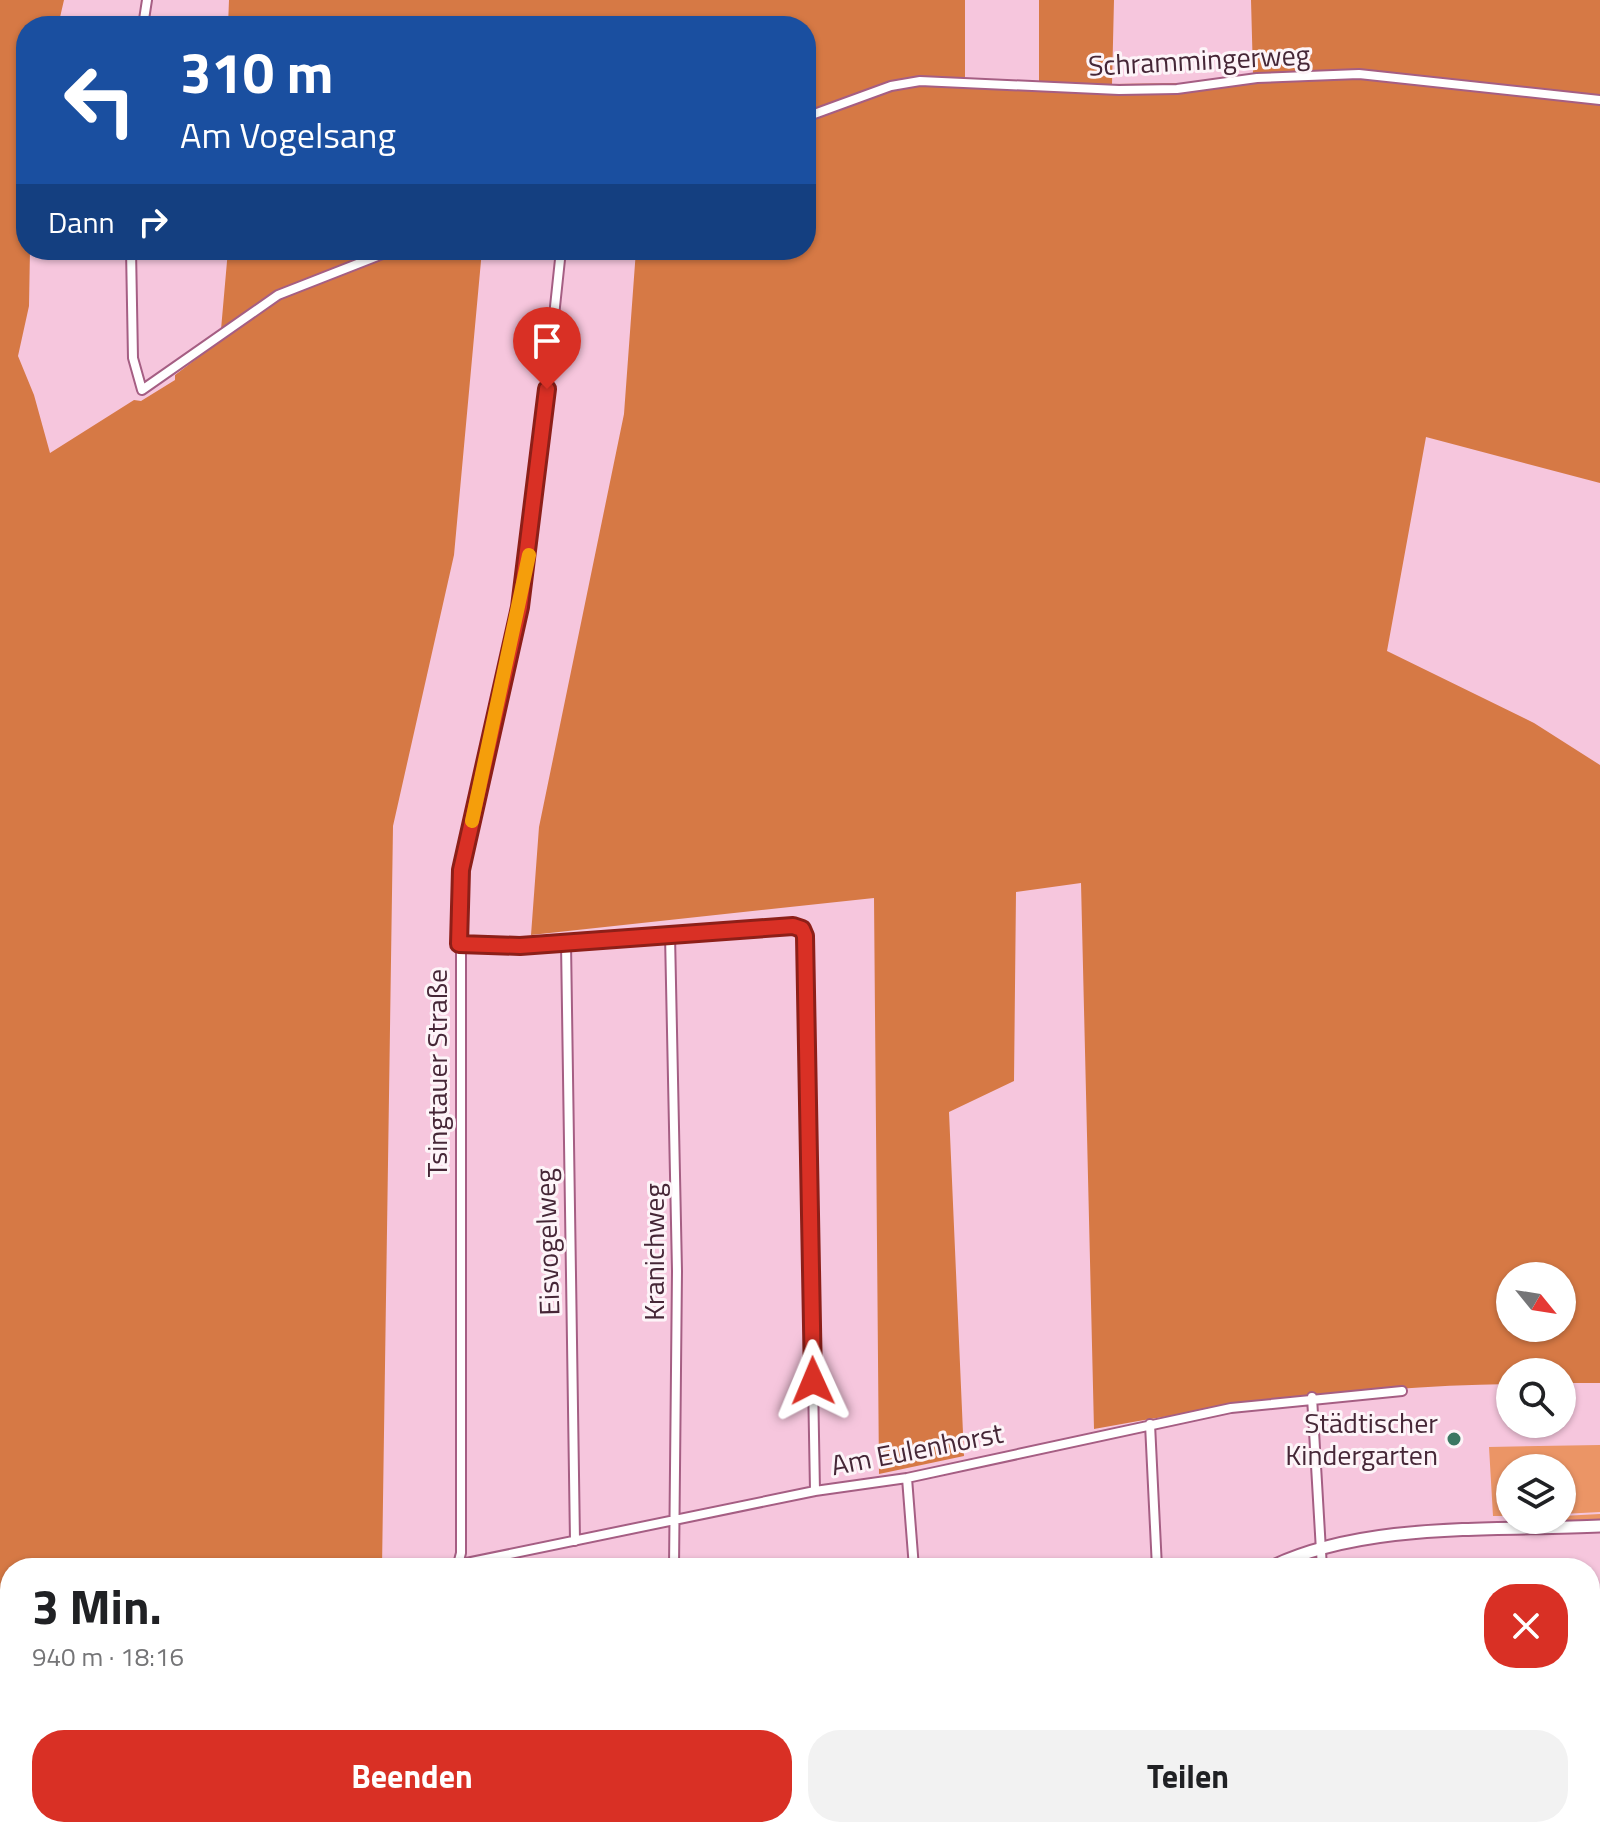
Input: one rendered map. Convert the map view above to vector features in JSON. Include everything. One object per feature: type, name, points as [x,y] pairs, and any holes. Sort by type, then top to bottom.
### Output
[{"type":"street","name":"Schrammingerweg","points":[[816,113],[891,86],[920,81],[1119,90],[1177,89],[1257,78],[1359,74],[1600,100]]},
{"type":"street","points":[[131,260],[133,358],[142,390],[278,295],[367,260]]},
{"type":"street","name":"Tsingtauer Straße","points":[[457,1558],[461,870],[529,552],[560,260]]},
{"type":"street","points":[[459,944],[566,943],[793,926],[802,929],[806,952],[815,1491]]},
{"type":"street","name":"Kranichweg","points":[[670,935],[677,1271],[674,1558]]},
{"type":"street","name":"Eisvogelweg","points":[[566,943],[575,1541]]},
{"type":"street","name":"Am Eulenhorst","points":[[495,1558],[815,1491],[907,1478],[1150,1424],[1312,1397],[1402,1391]]},
{"type":"street","points":[[1312,1397],[1322,1558]]},
{"type":"street","points":[[1150,1424],[1157,1558]]},
{"type":"street","points":[[907,1478],[913,1558]]},
{"type":"street","points":[[1296,1558],[1322,1548],[1409,1533],[1600,1526]]},
{"type":"shaded area","points":[[0,0],[64,0],[60,16],[16,16],[16,260],[30,260],[29,306],[18,356],[34,395],[50,453],[134,400],[141,401],[175,380],[175,375],[220,341],[227,260],[481,260],[454,555],[393,826],[382,1558],[0,1558]]},
{"type":"shaded area","points":[[229,0],[965,0],[965,78],[969,86],[1039,91],[1039,0],[1114,0],[1112,84],[1184,83],[1253,74],[1251,0],[1600,0],[1600,483],[1426,437],[1387,651],[1534,723],[1600,765],[1600,1383],[1576,1383],[1576,1358],[1496,1358],[1496,1384],[1405,1388],[1301,1398],[1094,1429],[1081,883],[1016,892],[1014,1081],[949,1112],[964,1456],[879,1474],[874,898],[531,935],[539,827],[624,414],[635,260],[816,260],[816,16],[228,16]]},
{"type":"shaded area","points":[[1600,1445],[1600,1512],[1576,1513],[1576,1454],[1496,1454],[1496,1516],[1493,1516],[1489,1447]]},
{"type":"shaded area","points":[[1600,1514],[1600,1526],[1576,1527],[1576,1515]]},
{"type":"slow traffic","points":[[472,821],[529,555]]},
{"type":"place","name":"Städtischer Kindergarten","points":[[1454,1439]]},
{"type":"route","points":[[547,389],[535,506],[520,607],[461,870],[459,944],[520,946],[793,926],[802,929],[805,936],[813,1381]]}]
